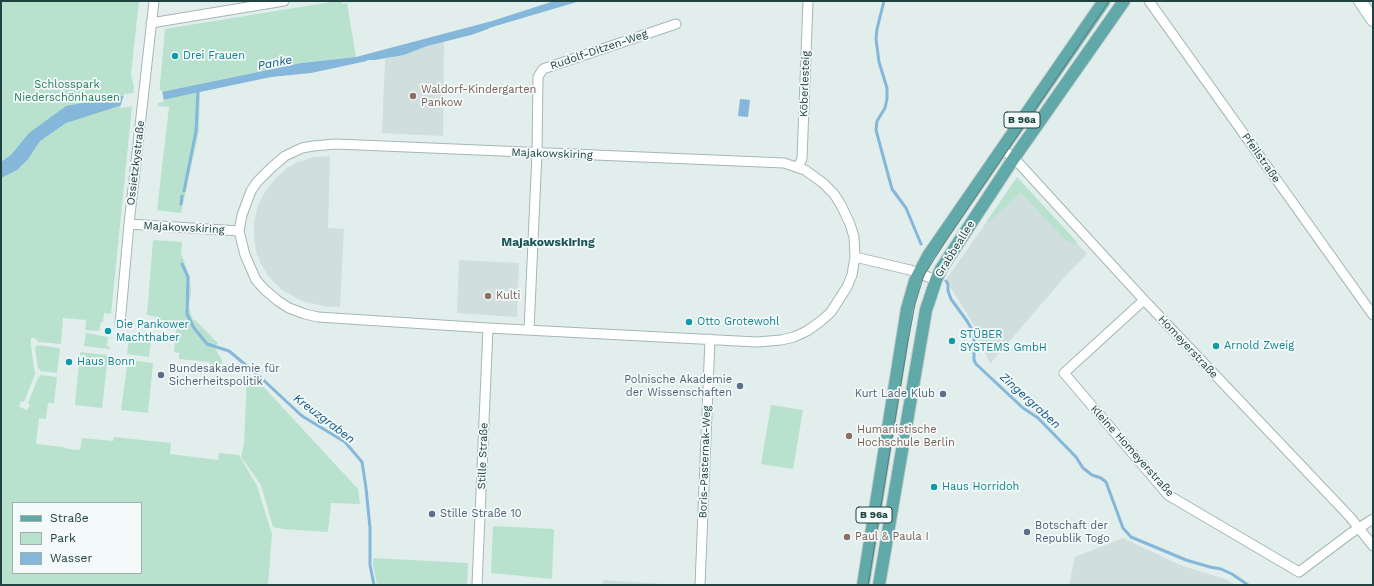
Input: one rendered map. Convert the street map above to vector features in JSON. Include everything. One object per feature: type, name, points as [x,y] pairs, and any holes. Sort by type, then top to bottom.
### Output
[{"type":"main road","name":"Grabbeallee","points":[[863,585],[907,309],[911,292],[919,272],[928,256],[1104,1]]},
{"type":"main road","name":"Grabbeallee","points":[[879,585],[926,310],[936,280],[941,269],[1014,158],[1124,1]]},
{"type":"main road","points":[[1360,1],[1373,20]]},
{"type":"street","name":"Ossietzkystraße","points":[[120,324],[129,224],[154,1]]},
{"type":"street","points":[[151,23],[284,1]]},
{"type":"street","name":"Köberlesteig","points":[[798,167],[802,159],[808,1]]},
{"type":"street","name":"Pfeilstraße","points":[[1149,1],[1373,315]]},
{"type":"street","name":"Rudolf-Ditzen-Weg","points":[[529,330],[537,153],[538,77],[540,72],[543,69],[676,24]]},
{"type":"street","name":"Majakowskiring","points":[[336,144],[784,163],[798,167],[823,183],[837,200],[850,224],[854,237],[855,257],[852,275],[839,300],[825,317],[807,331],[788,339],[758,342],[488,328],[318,317],[300,312],[278,301],[264,289],[256,280],[244,255],[239,231],[247,200],[257,182],[285,156],[302,148],[313,146],[336,144]]},
{"type":"street","name":"Homeyerstraße","points":[[1002,149],[1014,158],[1144,300],[1359,528],[1373,546]]},
{"type":"street","name":"Majakowskiring","points":[[129,224],[239,231]]},
{"type":"street","points":[[855,257],[919,272],[936,280]]},
{"type":"street","name":"Kleine Homeyerstraße","points":[[1144,300],[1064,373],[1168,495],[1299,572],[1359,528]]},
{"type":"street","name":"Stille Straße","points":[[478,585],[488,328]]},
{"type":"street","name":"Boris-Pasternak-Weg","points":[[700,585],[710,339]]},
{"type":"street","points":[[1359,528],[1373,519]]},
{"type":"shaded area","name":"Waldorf-Kindergarten Pankow","points":[[444,41],[443,136],[382,133],[385,59],[404,55],[426,46]]},
{"type":"shaded area","points":[[330,156],[328,228],[344,229],[340,307],[324,306],[302,301],[282,290],[269,277],[261,264],[256,251],[254,236],[254,222],[258,206],[265,192],[274,180],[287,168],[296,163],[314,157]]},
{"type":"shaded area","points":[[1017,178],[1087,254],[1068,273],[990,364],[975,327],[946,280]]},
{"type":"shaded area","name":"Kulti","points":[[459,260],[519,263],[517,317],[457,313]]},
{"type":"shaded area","points":[[1123,538],[1180,565],[1228,580],[1235,585],[1069,585],[1075,557]]},
{"type":"shaded area","points":[[603,580],[679,585],[603,585]]},
{"type":"green space","name":"Schlosspark Niederschönhausen","points":[[1,1],[139,1],[131,75],[134,87],[111,314],[104,313],[103,322],[101,322],[99,331],[85,330],[86,320],[63,318],[61,344],[38,342],[35,338],[31,338],[35,374],[24,402],[21,401],[19,407],[27,410],[30,405],[28,403],[38,378],[41,375],[57,377],[54,403],[48,403],[46,419],[39,418],[36,444],[80,450],[82,438],[113,441],[114,437],[171,443],[170,454],[218,460],[219,453],[239,455],[257,486],[272,534],[268,585],[1,585]]},
{"type":"green space","points":[[342,1],[343,4],[347,3],[356,57],[301,63],[205,83],[200,93],[199,131],[181,213],[157,210],[169,107],[158,106],[165,29]]},
{"type":"green space","points":[[1017,177],[1077,242],[1074,246],[1069,240],[1067,242],[1021,192],[989,222],[987,221]]},
{"type":"green space","points":[[153,240],[182,242],[181,253],[189,275],[191,291],[189,308],[193,320],[195,320],[218,343],[214,347],[222,360],[222,366],[209,364],[210,362],[179,359],[179,353],[174,352],[176,330],[156,328],[158,317],[147,315]]},
{"type":"green space","points":[[86,333],[108,337],[107,346],[110,347],[110,349],[84,346]]},
{"type":"green space","points":[[129,338],[151,340],[149,357],[127,354]]},
{"type":"green space","points":[[37,345],[60,348],[57,373],[41,371],[38,368],[35,348]]},
{"type":"green space","points":[[80,352],[108,355],[102,408],[75,405]]},
{"type":"green space","points":[[128,360],[153,363],[148,413],[121,410]]},
{"type":"green space","points":[[247,373],[261,384],[358,489],[360,504],[331,503],[328,532],[273,527],[261,485],[241,457],[244,444]]},
{"type":"green space","points":[[771,405],[803,410],[793,469],[761,464]]},
{"type":"green space","points":[[493,526],[554,529],[552,579],[491,573]]},
{"type":"green space","points":[[373,558],[468,563],[467,585],[377,585]]},
{"type":"water","points":[[554,1],[580,1],[489,28],[471,35],[427,46],[404,55],[367,60],[311,73],[271,77],[162,100],[119,106],[66,123],[40,141],[28,159],[17,170],[1,178],[1,162],[11,155],[29,133],[66,106],[121,96],[162,92],[301,63],[356,57],[492,21]]},
{"type":"water","points":[[740,99],[750,100],[748,117],[738,116]]},
{"type":"pier","points":[[162,90],[164,102],[120,108],[124,94]]},
{"type":"waterway","name":"Zingergraben","points":[[884,1],[876,39],[879,62],[887,88],[887,99],[885,108],[877,121],[876,130],[892,189],[906,208],[921,244]]},
{"type":"waterway","name":"Kreuzgraben","points":[[184,191],[196,131],[198,90]]},
{"type":"waterway","name":"Kreuzgraben","points":[[181,204],[182,196]]},
{"type":"waterway","name":"Kreuzgraben","points":[[182,264],[188,277],[187,314],[194,328],[207,344],[229,351],[259,376],[302,416],[345,442],[362,462],[370,528],[370,565],[374,585]]},
{"type":"waterway","name":"Zingergraben","points":[[946,281],[951,299],[974,333],[974,360],[976,364],[1023,408],[1038,418],[1076,457],[1083,468],[1092,475],[1101,478],[1106,482],[1123,528],[1131,537],[1186,560],[1221,569],[1232,574],[1248,585]]},
{"type":"tram line","points":[[868,585],[908,341],[915,304],[924,275],[1109,1]]},
{"type":"place","name":"Drei Frauen","points":[[175,56]]},
{"type":"place","name":"Waldorf-Kindergarten Pankow","points":[[413,96]]},
{"type":"place","name":"Kulti","points":[[488,296]]},
{"type":"place","name":"Otto Grotewohl","points":[[689,322]]},
{"type":"place","name":"Die Pankower Machthaber","points":[[108,331]]},
{"type":"place","name":"STÜBER SYSTEMS GmbH","points":[[952,341]]},
{"type":"place","name":"Arnold Zweig","points":[[1216,346]]},
{"type":"place","name":"Haus Bonn","points":[[69,362]]},
{"type":"place","name":"Bundesakademie für Sicherheitspolitik","points":[[161,375]]},
{"type":"place","name":"Polnische Akademie der Wissenschaften","points":[[740,386]]},
{"type":"place","name":"Kurt Lade Klub","points":[[943,394]]},
{"type":"place","name":"Humanistische Hochschule Berlin","points":[[849,436]]},
{"type":"place","name":"Haus Horridoh","points":[[934,487]]},
{"type":"place","name":"Stille Straße 10","points":[[432,514]]},
{"type":"place","name":"Botschaft der Republik Togo","points":[[1027,532]]},
{"type":"place","name":"Paul & Paula I","points":[[847,537]]},
{"type":"district","name":"Majakowskiring","points":[[548,242]]},
{"type":"water label","name":"Panke","points":[[275,63]]}]
